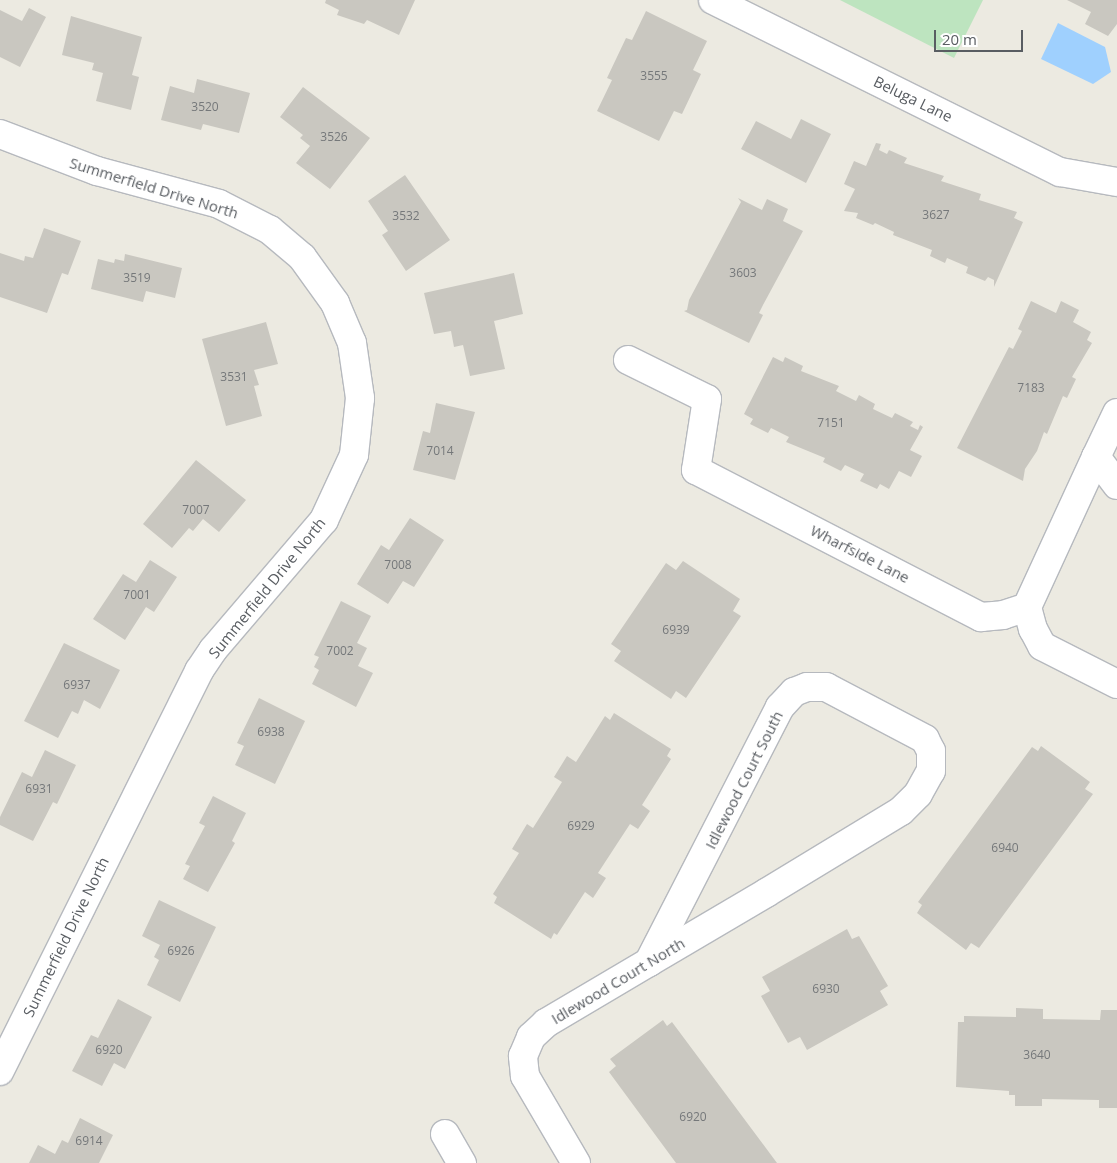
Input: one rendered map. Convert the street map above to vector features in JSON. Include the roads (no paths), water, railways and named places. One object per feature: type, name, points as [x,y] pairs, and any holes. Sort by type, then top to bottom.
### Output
[{"type":"street","name":"Beluga Lane","points":[[713,0],[1060,172],[1117,182]]},
{"type":"street","name":"Summerfield Drive North","points":[[0,134],[54,157],[219,204],[270,230],[311,268],[335,303],[352,342],[360,398],[354,455],[324,520],[213,650],[199,671],[0,1071]]},
{"type":"street","name":"Wharfside Lane","points":[[628,360],[707,399],[696,470],[982,617],[1002,616],[1027,607]]},
{"type":"street","points":[[1117,413],[1027,607],[1033,629],[1042,646],[1117,684]]},
{"type":"street","points":[[1096,458],[1117,485]]},
{"type":"street","name":"Idlewood Court South","points":[[650,962],[780,707],[794,692],[807,687],[826,687],[914,731],[925,739],[931,751],[931,771],[911,802],[830,854]]},
{"type":"street","name":"Idlewood Court North","points":[[576,1163],[524,1076],[523,1056],[527,1043],[546,1023],[830,854]]},
{"type":"street","points":[[445,1134],[462,1163]]},
{"type":"water","points":[[1058,23],[1105,47],[1111,72],[1093,84],[1041,59]]}]
